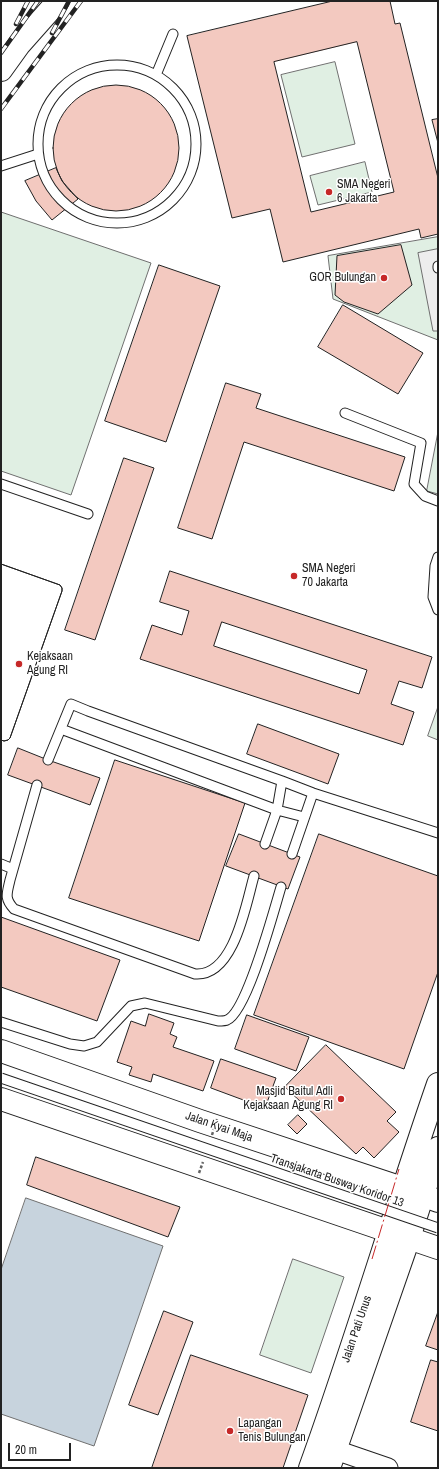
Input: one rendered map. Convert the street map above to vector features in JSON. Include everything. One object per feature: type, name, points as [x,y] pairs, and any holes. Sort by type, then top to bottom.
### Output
[{"type":"main road","points":[[1,70],[19,45],[58,1]]},
{"type":"main road","name":"Jalan Kyai Maja","points":[[1,1051],[200,1121],[402,1188],[430,1199]]},
{"type":"main road","name":"Jalan Pati Unus","points":[[310,1468],[328,1454],[399,1235],[402,1188],[438,1084]]},
{"type":"main road","points":[[1,1099],[438,1248]]},
{"type":"main road","name":"Jalan Pati Unus","points":[[399,1235],[430,1199],[438,1148]]},
{"type":"street","points":[[328,1454],[388,1468]]},
{"type":"lane","points":[[156,74],[173,34]]},
{"type":"lane","points":[[129,65],[156,74],[179,94],[193,119],[197,148],[190,176],[173,200],[149,217],[120,223],[91,219],[66,204],[47,181],[38,154],[40,125],[52,98],[72,78],[100,66],[129,65]]},
{"type":"lane","points":[[1,166],[38,154]]},
{"type":"lane","points":[[345,413],[421,443],[414,484],[426,496],[438,501]]},
{"type":"lane","points":[[1,484],[88,514]]},
{"type":"lane","points":[[438,557],[435,566],[433,596],[438,610]]},
{"type":"lane","points":[[48,760],[71,704],[282,780],[313,793],[438,834]]},
{"type":"lane","points":[[61,729],[277,810],[304,817]]},
{"type":"lane","points":[[265,844],[277,810],[282,780]]},
{"type":"lane","points":[[37,785],[13,869],[7,896],[8,902],[14,909],[195,974],[203,974],[217,968],[228,956],[239,928],[254,876]]},
{"type":"lane","points":[[292,854],[313,793]]},
{"type":"lane","points":[[1,864],[13,869]]},
{"type":"lane","points":[[1,1022],[70,1044],[84,1046],[97,1042],[131,1006],[138,1004],[145,1003],[218,1021],[227,1021],[242,1004],[264,945],[281,886]]},
{"type":"lane","name":"Transjakarta Busway Koridor 13","points":[[1,1078],[438,1228]]},
{"type":"green space","points":[[335,62],[355,144],[302,157],[281,75]]},
{"type":"green space","points":[[365,162],[372,192],[318,205],[310,176]]},
{"type":"green space","points":[[1,212],[151,263],[71,495],[1,471]]},
{"type":"green space","name":"GOR Bulungan","points":[[438,237],[438,340],[333,299],[328,256]]},
{"type":"green space","points":[[438,432],[438,494],[427,491]]},
{"type":"green space","points":[[438,707],[438,740],[428,736]]},
{"type":"green space","points":[[293,1259],[344,1277],[311,1373],[260,1355]]},
{"type":"shaded area","points":[[438,249],[438,331],[433,331],[418,253]]},
{"type":"shaded area","points":[[26,1198],[163,1246],[94,1446],[1,1414],[1,1270]]},
{"type":"building","points":[[333,1],[390,1],[395,24],[400,23],[438,178],[438,234],[421,238],[419,229],[283,262],[270,209],[232,218],[187,36]],"holes":[[[357,42],[394,192],[311,212],[274,62]]]},
{"type":"building","points":[[122,85],[146,93],[156,99],[165,108],[174,124],[178,136],[178,160],[174,172],[165,188],[156,197],[140,206],[128,210],[110,211],[86,203],[76,197],[67,188],[58,172],[54,160],[53,142],[61,118],[67,108],[76,99],[92,90],[104,86]]},
{"type":"building","points":[[438,119],[438,143],[432,120]]},
{"type":"building","points":[[56,168],[62,181],[78,199],[52,220],[36,201],[25,181]]},
{"type":"building","points":[[401,245],[412,285],[378,314],[344,302],[335,295],[337,256]]},
{"type":"building","points":[[159,265],[220,286],[166,442],[105,421]]},
{"type":"building","points":[[343,305],[423,353],[398,394],[318,347]]},
{"type":"building","points":[[226,383],[261,394],[256,408],[405,457],[394,491],[244,442],[212,539],[178,528]]},
{"type":"building","points":[[124,458],[154,468],[95,640],[65,630]]},
{"type":"building","name":"Kejaksaan Agung RI","points":[[1,564],[60,585],[62,588],[10,738],[4,741],[1,740]]},
{"type":"building","name":"Kejaksaan Agung RI","points":[[1,564],[60,585],[62,588],[10,738],[4,741],[1,740]]},
{"type":"building","points":[[170,571],[432,657],[422,688],[399,681],[391,704],[414,712],[403,745],[140,659],[152,625],[182,635],[189,611],[160,602]],"holes":[[[222,622],[367,670],[359,694],[214,646]]]},
{"type":"building","points":[[258,724],[339,754],[328,784],[247,754]]},
{"type":"building","points":[[18,748],[100,778],[90,805],[8,775]]},
{"type":"building","points":[[115,760],[245,803],[199,941],[69,898]]},
{"type":"building","points":[[239,834],[300,857],[288,889],[226,866]]},
{"type":"building","points":[[319,834],[438,876],[438,972],[404,1069],[254,1015]]},
{"type":"building","points":[[1,917],[120,960],[97,1021],[1,987]]},
{"type":"building","points":[[149,1014],[174,1023],[170,1034],[177,1037],[173,1047],[214,1061],[203,1091],[153,1074],[151,1082],[129,1075],[132,1067],[117,1062],[131,1021],[145,1026]]},
{"type":"building","points":[[247,1015],[309,1037],[296,1071],[235,1049]]},
{"type":"building","name":"Masjid Baitul Adli Kejaksaan Agung RI","points":[[326,1045],[396,1112],[387,1121],[399,1132],[374,1158],[363,1147],[356,1154],[285,1087]]},
{"type":"building","points":[[221,1059],[276,1078],[265,1108],[211,1088]]},
{"type":"building","points":[[298,1115],[307,1124],[297,1134],[288,1125]]},
{"type":"building","points":[[36,1157],[180,1207],[168,1237],[27,1185]]},
{"type":"building","points":[[164,1311],[193,1322],[158,1415],[129,1405]]},
{"type":"building","points":[[438,1312],[438,1350],[426,1346]]},
{"type":"building","name":"Lapangan Tenis Bulungan","points":[[191,1355],[308,1395],[283,1468],[152,1468]]},
{"type":"building","points":[[431,1360],[438,1362],[438,1431],[411,1422]]},
{"type":"railway","points":[[16,24],[28,1]]},
{"type":"railway","points":[[1,53],[38,1]]},
{"type":"railway","points":[[52,33],[69,1]]},
{"type":"railway","points":[[1,109],[81,1]]},
{"type":"power","points":[[372,1259],[399,1169]]},
{"type":"place","name":"SMA Negeri 6 Jakarta","points":[[329,192]]},
{"type":"place","name":"GOR Bulungan","points":[[384,278]]},
{"type":"place","name":"SMA Negeri 70 Jakarta","points":[[294,576]]},
{"type":"place","name":"Kejaksaan Agung RI","points":[[19,664]]},
{"type":"place","name":"Masjid Baitul Adli Kejaksaan Agung RI","points":[[341,1099]]},
{"type":"place","name":"Lapangan Tenis Bulungan","points":[[230,1431]]}]
